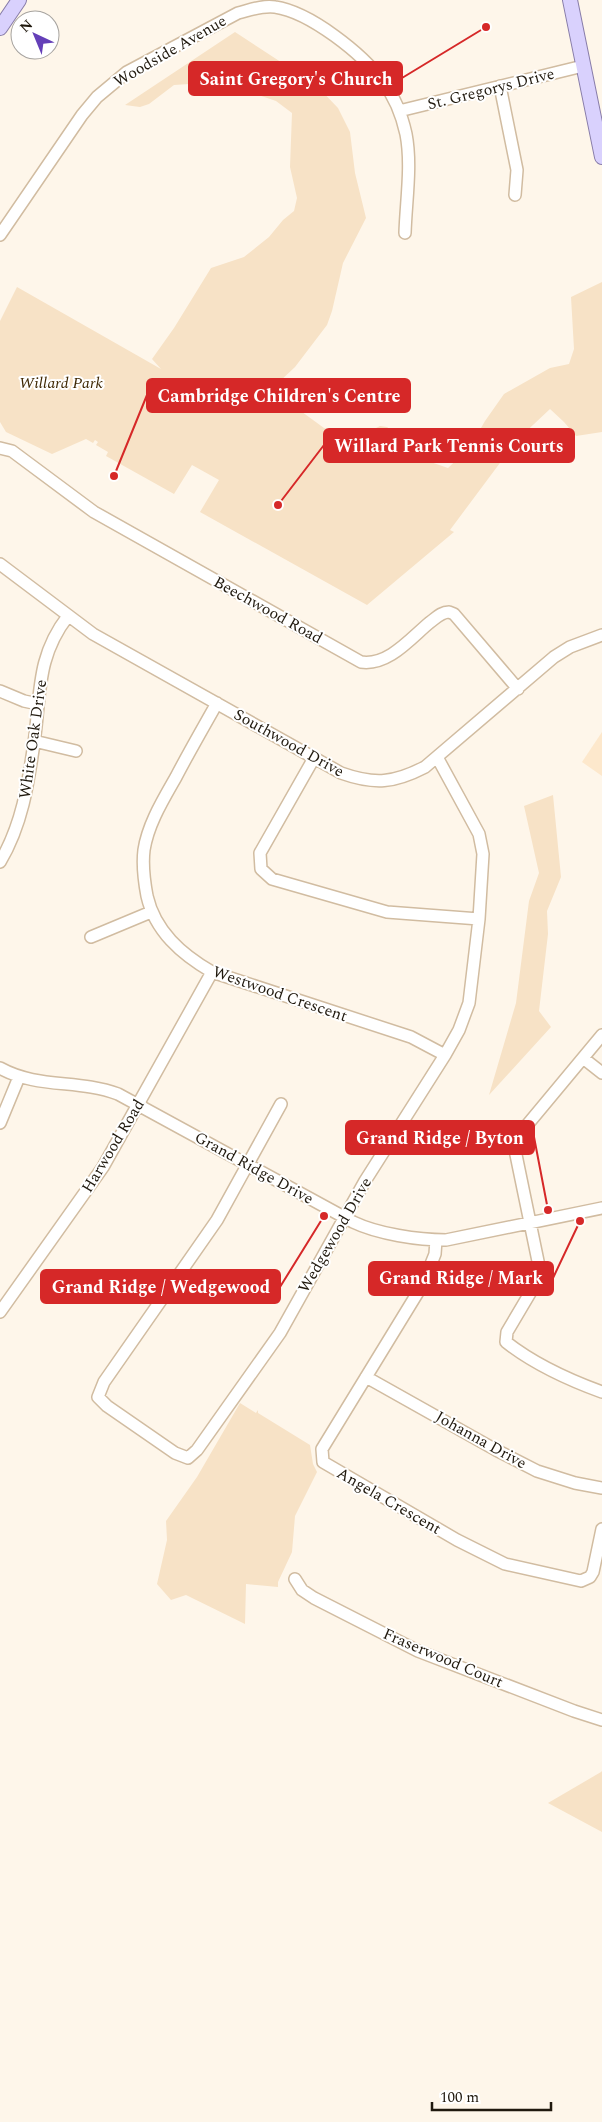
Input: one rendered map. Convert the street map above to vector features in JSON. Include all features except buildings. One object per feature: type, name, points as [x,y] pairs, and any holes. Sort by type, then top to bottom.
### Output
[{"type":"main road","points":[[0,28],[19,0]]},
{"type":"main road","points":[[570,0],[602,158]]},
{"type":"street","name":"Woodside Avenue","points":[[0,235],[82,115],[112,83],[128,72],[238,13],[258,7],[292,5],[354,50],[384,82],[399,111],[406,135],[408,159],[405,233]]},
{"type":"street","name":"St. Gregorys Drive","points":[[399,111],[583,66]]},
{"type":"street","points":[[500,86],[517,170],[515,195]]},
{"type":"street","name":"Beechwood Road","points":[[0,448],[12,450],[94,512],[361,662],[373,662],[387,657],[439,615],[449,612],[454,614],[518,688]]},
{"type":"street","name":"Southwood Drive","points":[[0,564],[93,634],[341,773],[355,778],[387,781],[407,776],[426,767],[554,657],[570,647],[602,635]]},
{"type":"street","name":"White Oak Drive","points":[[0,862],[5,844],[24,808],[45,656],[57,632],[68,616]]},
{"type":"street","points":[[0,692],[38,704]]},
{"type":"street","name":"Westwood Crescent","points":[[217,703],[160,804],[144,850],[142,874],[151,912],[165,934],[193,961],[212,972],[410,1037],[445,1055]]},
{"type":"street","points":[[34,741],[76,751]]},
{"type":"street","name":"Wedgewood Drive","points":[[248,1164],[217,1220],[104,1382],[98,1397],[107,1406],[175,1453],[188,1458],[197,1450],[280,1333],[344,1217],[445,1055],[469,1003],[479,919],[482,844],[479,834],[437,757]]},
{"type":"street","points":[[314,758],[260,854],[261,869],[272,879],[387,912],[479,919]]},
{"type":"street","points":[[91,936],[151,912]]},
{"type":"street","name":"Harwood Road","points":[[0,1312],[103,1167],[212,972]]},
{"type":"street","points":[[602,1035],[518,1136],[515,1150],[539,1266],[536,1283],[507,1332],[506,1342],[515,1350],[572,1381],[602,1392]]},
{"type":"street","points":[[584,1058],[602,1073]]},
{"type":"street","name":"Grand Ridge Drive","points":[[0,1068],[19,1077],[39,1082],[93,1086],[118,1094],[344,1217],[371,1229],[436,1240],[458,1238],[602,1208]]},
{"type":"street","points":[[0,1123],[19,1077]]},
{"type":"street","points":[[248,1164],[281,1104]]},
{"type":"street","name":"Angela Crescent","points":[[436,1240],[435,1254],[422,1284],[322,1449],[323,1462],[457,1540],[505,1564],[569,1580],[581,1582],[590,1577],[593,1572],[602,1530]]},
{"type":"street","name":"Johanna Drive","points":[[366,1377],[537,1471],[575,1483],[602,1488]]},
{"type":"street","name":"Fraserwood Court","points":[[295,1579],[302,1590],[314,1598],[418,1651],[602,1720]]},
{"type":"shaded area","points":[[602,732],[602,776],[582,762]]},
{"type":"green space","name":"Willard Park","points":[[235,32],[316,85],[338,108],[350,132],[355,173],[366,218],[343,263],[327,325],[295,367],[278,383],[276,393],[324,428],[362,435],[380,426],[387,427],[401,437],[416,457],[448,468],[470,447],[504,394],[550,368],[569,364],[574,349],[571,297],[602,282],[602,432],[576,436],[550,409],[517,440],[450,530],[454,532],[367,605],[200,512],[219,480],[192,465],[174,494],[106,456],[108,452],[96,445],[98,442],[95,440],[93,443],[86,439],[52,454],[6,432],[0,422],[0,321],[17,287],[161,369],[152,359],[174,328],[211,268],[244,257],[269,237],[283,220],[294,211],[297,198],[290,167],[292,113],[276,101],[221,82],[174,85],[149,104],[140,107],[125,105]]},
{"type":"green space","points":[[553,795],[561,877],[547,911],[548,934],[539,1011],[551,1027],[489,1095],[516,1003],[529,901],[539,873],[524,806]]},
{"type":"green space","points":[[240,1403],[256,1413],[258,1410],[258,1413],[310,1445],[313,1464],[317,1472],[295,1516],[292,1552],[278,1582],[278,1587],[246,1584],[245,1624],[186,1595],[171,1600],[157,1584],[167,1540],[166,1521],[197,1477]]},
{"type":"green space","points":[[601,1772],[602,1832],[548,1803]]},
{"type":"place","name":"Saint Gregory's Church","points":[[486,27]]},
{"type":"place","name":"Cambridge Children's Centre","points":[[114,476]]},
{"type":"place","name":"Willard Park Tennis Courts","points":[[278,505]]},
{"type":"place","name":"Grand Ridge / Byton","points":[[548,1210]]},
{"type":"place","name":"Grand Ridge / Wedgewood","points":[[324,1216]]},
{"type":"place","name":"Grand Ridge / Mark","points":[[580,1221]]}]
